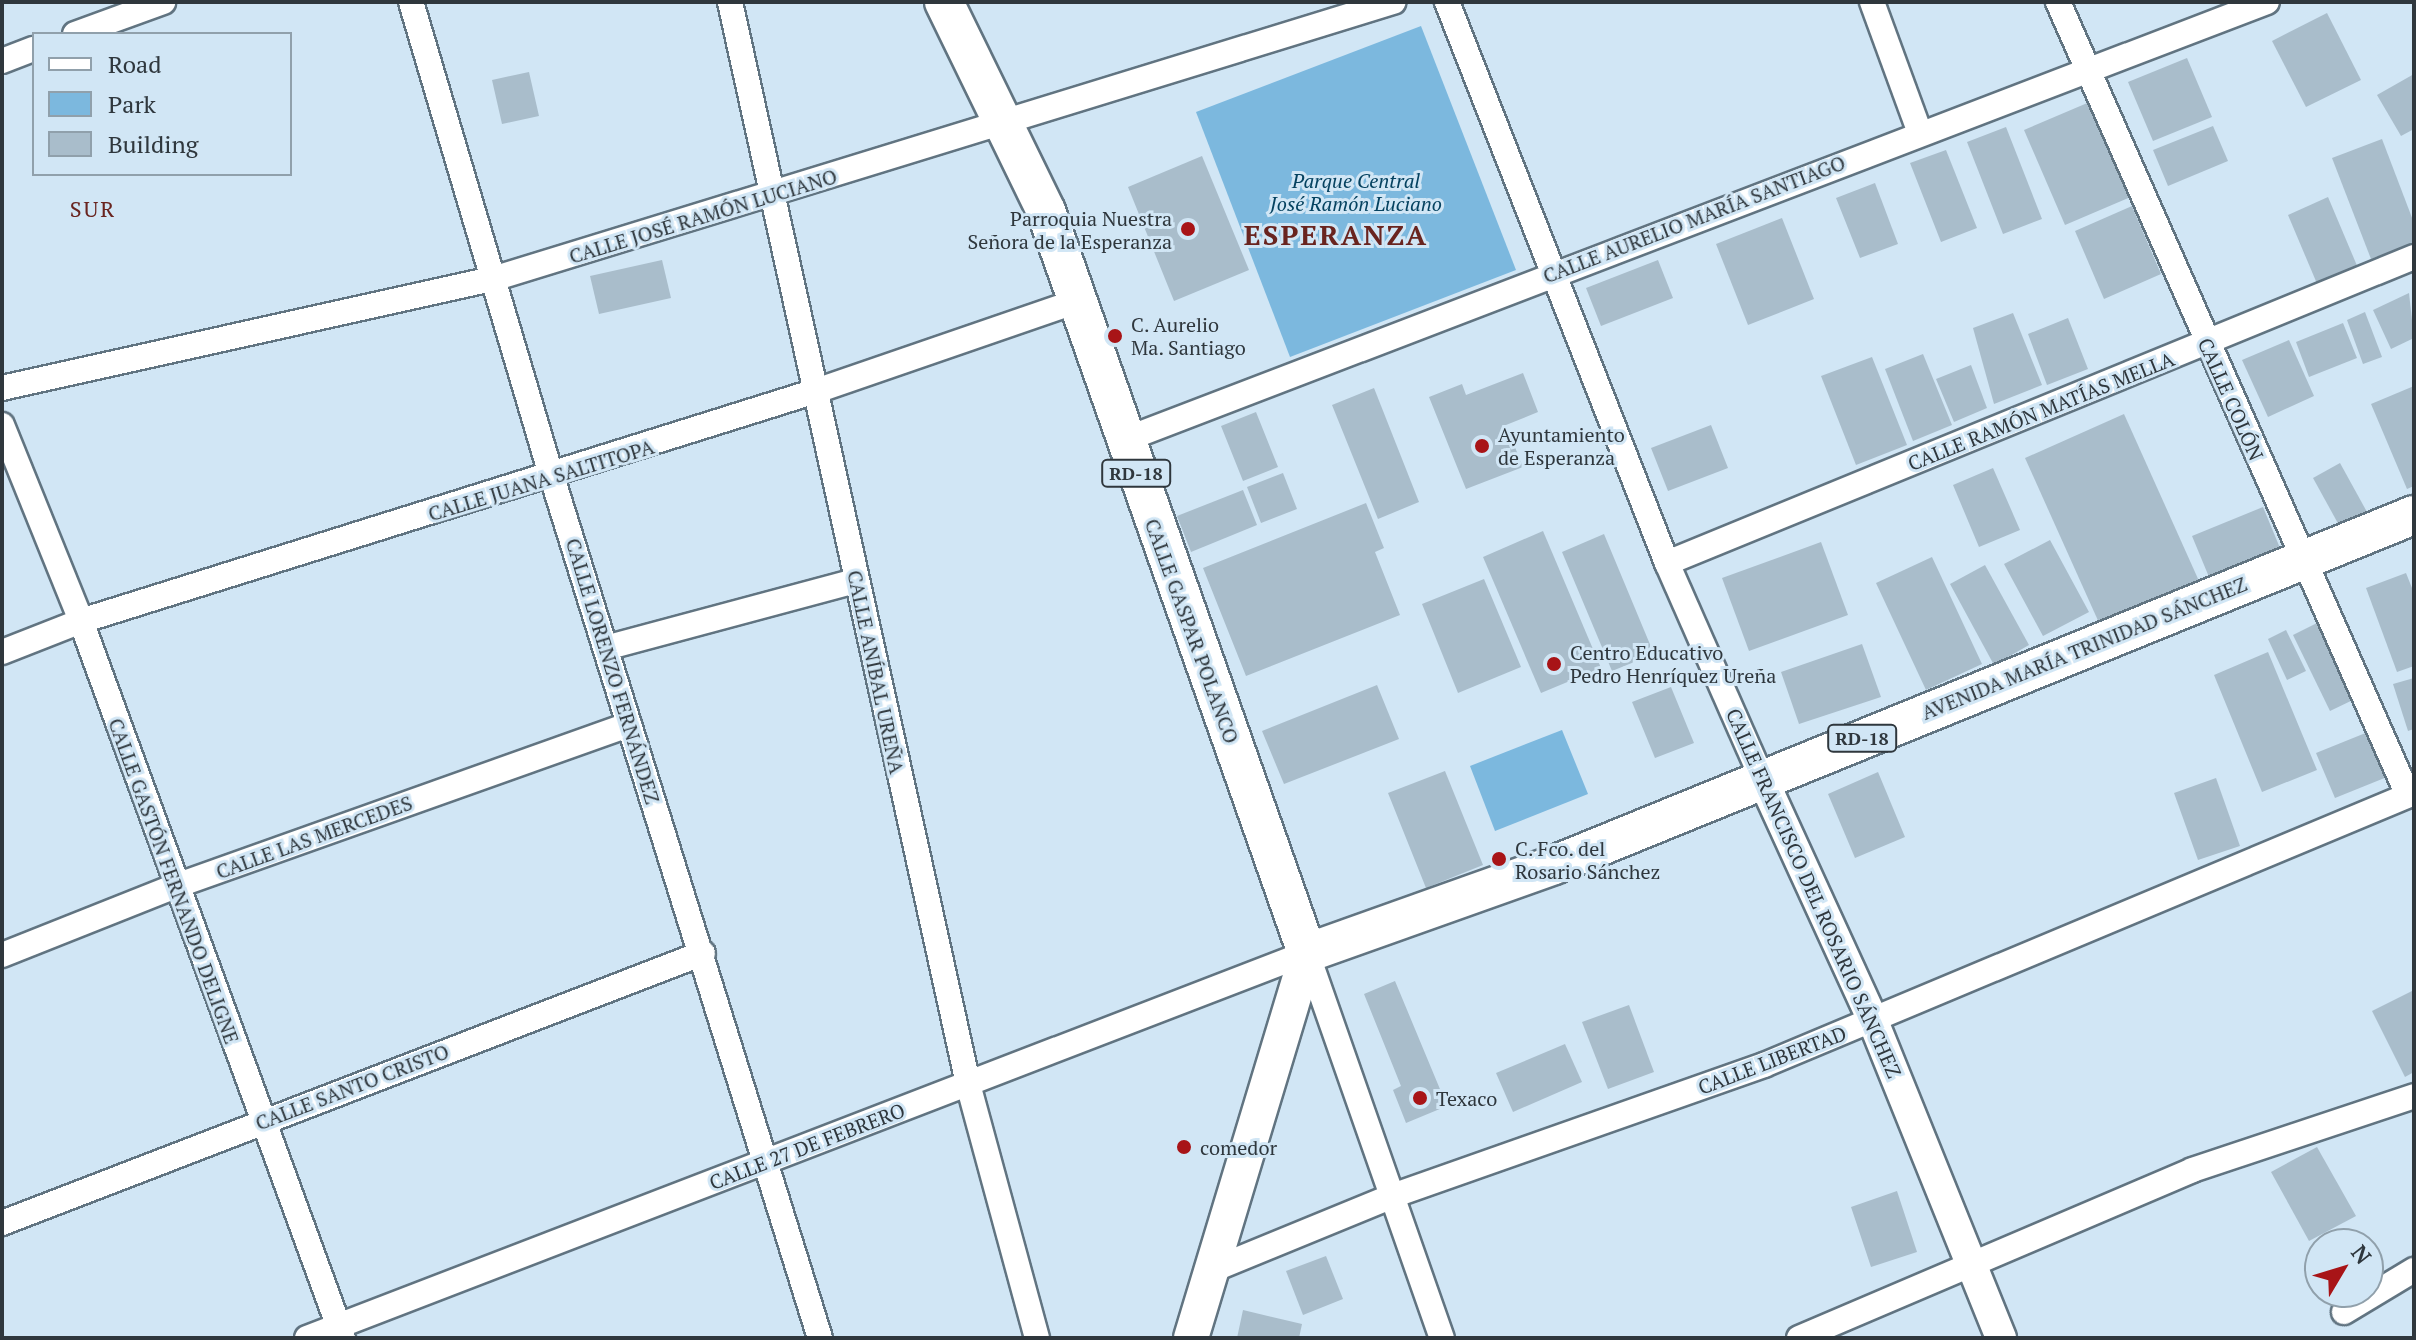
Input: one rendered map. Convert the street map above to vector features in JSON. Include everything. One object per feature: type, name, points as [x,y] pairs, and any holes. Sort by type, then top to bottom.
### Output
[{"type":"main road","name":"CALLE GASPAR POLANCO","points":[[944,2],[1046,211],[1124,440],[1307,953]]},
{"type":"main road","name":"AVENIDA MARÍA TRINIDAD SÁNCHEZ","points":[[1307,953],[1554,865],[2414,515]]},
{"type":"main road","points":[[1191,1338],[1307,953]]},
{"type":"street","name":"CALLE LORENZO FERNÁNDEZ","points":[[411,2],[496,278],[552,477],[609,647],[629,725],[769,1160],[820,1338]]},
{"type":"street","name":"CALLE ANÍBAL UREÑA","points":[[730,2],[775,195],[856,581],[968,1084],[1037,1338]]},
{"type":"street","name":"CALLE JOSÉ RAMÓN LUCIANO","points":[[2,388],[496,278],[1004,127],[1393,2]]},
{"type":"street","name":"CALLE FRANCISCO DEL ROSARIO SÁNCHEZ","points":[[1447,2],[1667,563],[1873,1021],[2001,1338]]},
{"type":"street","points":[[1872,2],[1920,133]]},
{"type":"street","name":"CALLE COLÓN","points":[[2058,2],[2206,344],[2411,794]]},
{"type":"street","name":"CALLE AURELIO MARÍA SANTIAGO","points":[[1124,440],[1552,273],[2267,2]]},
{"type":"street","points":[[80,32],[156,3]]},
{"type":"street","points":[[2,61],[32,50]]},
{"type":"street","name":"CALLE RAMÓN MATÍAS MELLA","points":[[1667,563],[2414,257]]},
{"type":"street","name":"CALLE JUANA SALTITOPA","points":[[2,652],[81,621],[552,477],[1077,301]]},
{"type":"street","name":"CALLE GASTÓN FERNANDO DELIGNE","points":[[2,425],[81,621],[173,887],[340,1332]]},
{"type":"street","points":[[609,647],[856,581]]},
{"type":"street","name":"CALLE LAS MERCEDES","points":[[2,955],[173,887],[629,725]]},
{"type":"street","name":"CALLE LIBERTAD","points":[[1212,1270],[1395,1195],[1873,1021],[2411,794]]},
{"type":"street","name":"CALLE SANTO CRISTO","points":[[2,1223],[703,953]]},
{"type":"street","points":[[1307,953],[1395,1195],[1442,1338]]},
{"type":"street","name":"CALLE 27 DE FEBRERO","points":[[307,1338],[340,1332],[769,1160],[1307,953]]},
{"type":"street","points":[[1799,1338],[1975,1268],[2192,1170],[2414,1096]]},
{"type":"street","points":[[2344,1312],[2414,1270]]},
{"type":"green space","name":"Parque Central José Ramón Luciano","points":[[1421,26],[1516,270],[1290,357],[1196,112]]},
{"type":"green space","points":[[1562,730],[1588,794],[1495,831],[1470,766]]},
{"type":"building","points":[[2327,13],[2361,80],[2306,107],[2272,41]]},
{"type":"building","points":[[2187,58],[2212,117],[2153,141],[2128,82]]},
{"type":"building","points":[[529,72],[539,116],[502,124],[492,80]]},
{"type":"building","points":[[2414,74],[2414,129],[2401,136],[2377,95]]},
{"type":"building","points":[[2092,101],[2133,196],[2065,225],[2024,130]]},
{"type":"building","points":[[2213,126],[2228,161],[2168,186],[2153,150]]},
{"type":"building","points":[[2006,127],[2042,219],[2003,234],[1967,142]]},
{"type":"building","points":[[2382,139],[2414,223],[2414,243],[2371,259],[2332,158]]},
{"type":"building","points":[[1946,150],[1977,228],[1941,242],[1910,163]]},
{"type":"building","name":"Parroquia Nuestra Señora de la Esperanza","points":[[1202,156],[1249,270],[1174,301],[1128,187]]},
{"type":"building","points":[[1875,183],[1898,244],[1860,258],[1836,198]]},
{"type":"building","points":[[2328,197],[2358,268],[2318,286],[2288,215]]},
{"type":"building","points":[[2132,206],[2161,274],[2104,299],[2075,231]]},
{"type":"building","points":[[1782,218],[1814,299],[1748,325],[1716,244]]},
{"type":"building","points":[[662,260],[671,298],[599,314],[590,276]]},
{"type":"building","points":[[1658,260],[1673,298],[1601,326],[1586,288]]},
{"type":"building","points":[[2409,293],[2414,338],[2391,349],[2373,310]]},
{"type":"building","points":[[2365,312],[2382,357],[2363,364],[2347,320]]},
{"type":"building","points":[[2013,313],[2042,385],[1994,404],[1973,328]]},
{"type":"building","points":[[2068,318],[2088,369],[2047,385],[2028,334]]},
{"type":"building","points":[[2343,323],[2357,358],[2309,377],[2296,342]]},
{"type":"building","points":[[2289,340],[2314,396],[2268,417],[2242,360]]},
{"type":"building","points":[[1923,354],[1952,425],[1913,441],[1885,369]]},
{"type":"building","points":[[1872,357],[1907,445],[1856,465],[1821,376]]},
{"type":"building","points":[[1971,365],[1987,408],[1954,422],[1936,379]]},
{"type":"building","name":"Ayuntamiento de Esperanza","points":[[1523,373],[1538,412],[1506,425],[1523,467],[1466,489],[1429,397],[1462,384],[1466,395]]},
{"type":"building","points":[[2414,386],[2414,486],[2407,489],[2371,404]]},
{"type":"building","points":[[1374,388],[1419,502],[1378,519],[1332,405]]},
{"type":"building","points":[[1256,412],[1278,467],[1243,481],[1221,426]]},
{"type":"building","points":[[2124,414],[2199,581],[2100,625],[2025,458]]},
{"type":"building","points":[[1711,425],[1728,468],[1668,491],[1651,448]]},
{"type":"building","points":[[2340,463],[2367,512],[2340,527],[2313,478]]},
{"type":"building","points":[[1993,468],[2020,530],[1979,547],[1953,485]]},
{"type":"building","points":[[1283,473],[1297,509],[1261,523],[1247,487]]},
{"type":"building","points":[[1243,490],[1257,525],[1191,552],[1177,516]]},
{"type":"building","points":[[1366,503],[1384,548],[1375,552],[1400,615],[1246,676],[1203,568]]},
{"type":"building","points":[[2263,507],[2280,548],[2209,577],[2192,536]]},
{"type":"building","points":[[1543,531],[1601,668],[1541,693],[1483,557]]},
{"type":"building","points":[[1604,534],[1654,654],[1612,671],[1562,552]]},
{"type":"building","points":[[2050,540],[2089,612],[2043,636],[2004,564]]},
{"type":"building","points":[[1821,542],[1848,615],[1749,651],[1722,578]]},
{"type":"building","points":[[1932,557],[1982,664],[1926,690],[1876,583]]},
{"type":"building","points":[[1985,565],[2029,645],[1994,665],[1950,584]]},
{"type":"building","points":[[2406,573],[2414,593],[2414,666],[2397,672],[2366,588]]},
{"type":"building","points":[[1484,579],[1521,667],[1458,693],[1422,604]]},
{"type":"building","points":[[2321,621],[2357,698],[2330,711],[2293,635]]},
{"type":"building","points":[[2286,630],[2306,671],[2287,680],[2268,639]]},
{"type":"building","points":[[1862,644],[1881,697],[1799,724],[1781,672]]},
{"type":"building","points":[[2268,652],[2317,770],[2262,792],[2214,675]]},
{"type":"building","points":[[2414,678],[2414,729],[2408,731],[2393,684]]},
{"type":"building","points":[[1377,685],[1399,739],[1284,784],[1262,731]]},
{"type":"building","points":[[1671,687],[1694,743],[1655,758],[1632,702]]},
{"type":"building","points":[[2368,732],[2387,777],[2335,798],[2316,753]]},
{"type":"building","points":[[1445,771],[1483,865],[1426,888],[1388,793]]},
{"type":"building","points":[[1878,772],[1905,837],[1855,858],[1828,794]]},
{"type":"building","points":[[2216,778],[2240,846],[2198,860],[2174,793]]},
{"type":"building","points":[[1395,981],[1447,1106],[1406,1123],[1393,1090],[1401,1086],[1364,994]]},
{"type":"building","points":[[2414,990],[2414,1072],[2405,1077],[2372,1011]]},
{"type":"building","points":[[1629,1005],[1654,1072],[1608,1089],[1582,1022]]},
{"type":"building","points":[[1565,1044],[1582,1082],[1513,1112],[1496,1073]]},
{"type":"building","points":[[2317,1147],[2356,1216],[2333,1228],[2304,1228],[2304,1232],[2271,1172]]},
{"type":"building","points":[[1897,1191],[1917,1252],[1871,1267],[1851,1207]]},
{"type":"building","points":[[1326,1256],[1343,1299],[1303,1315],[1286,1271]]},
{"type":"building","points":[[1243,1310],[1302,1324],[1299,1338],[1237,1338]]},
{"type":"place","name":"Parroquia Nuestra Señora de la Esperanza","points":[[1188,229]]},
{"type":"place","name":"C. Aurelio Ma. Santiago","points":[[1115,336]]},
{"type":"place","name":"Ayuntamiento de Esperanza","points":[[1482,446]]},
{"type":"place","name":"Centro Educativo Pedro Henríquez Ureña","points":[[1554,664]]},
{"type":"place","name":"C. Fco. del Rosario Sánchez","points":[[1499,859]]},
{"type":"place","name":"Texaco","points":[[1420,1098]]},
{"type":"place","name":"comedor","points":[[1184,1147]]},
{"type":"district","name":"SUR","points":[[93,209]]},
{"type":"district","name":"ESPERANZA","points":[[1336,235]]}]
